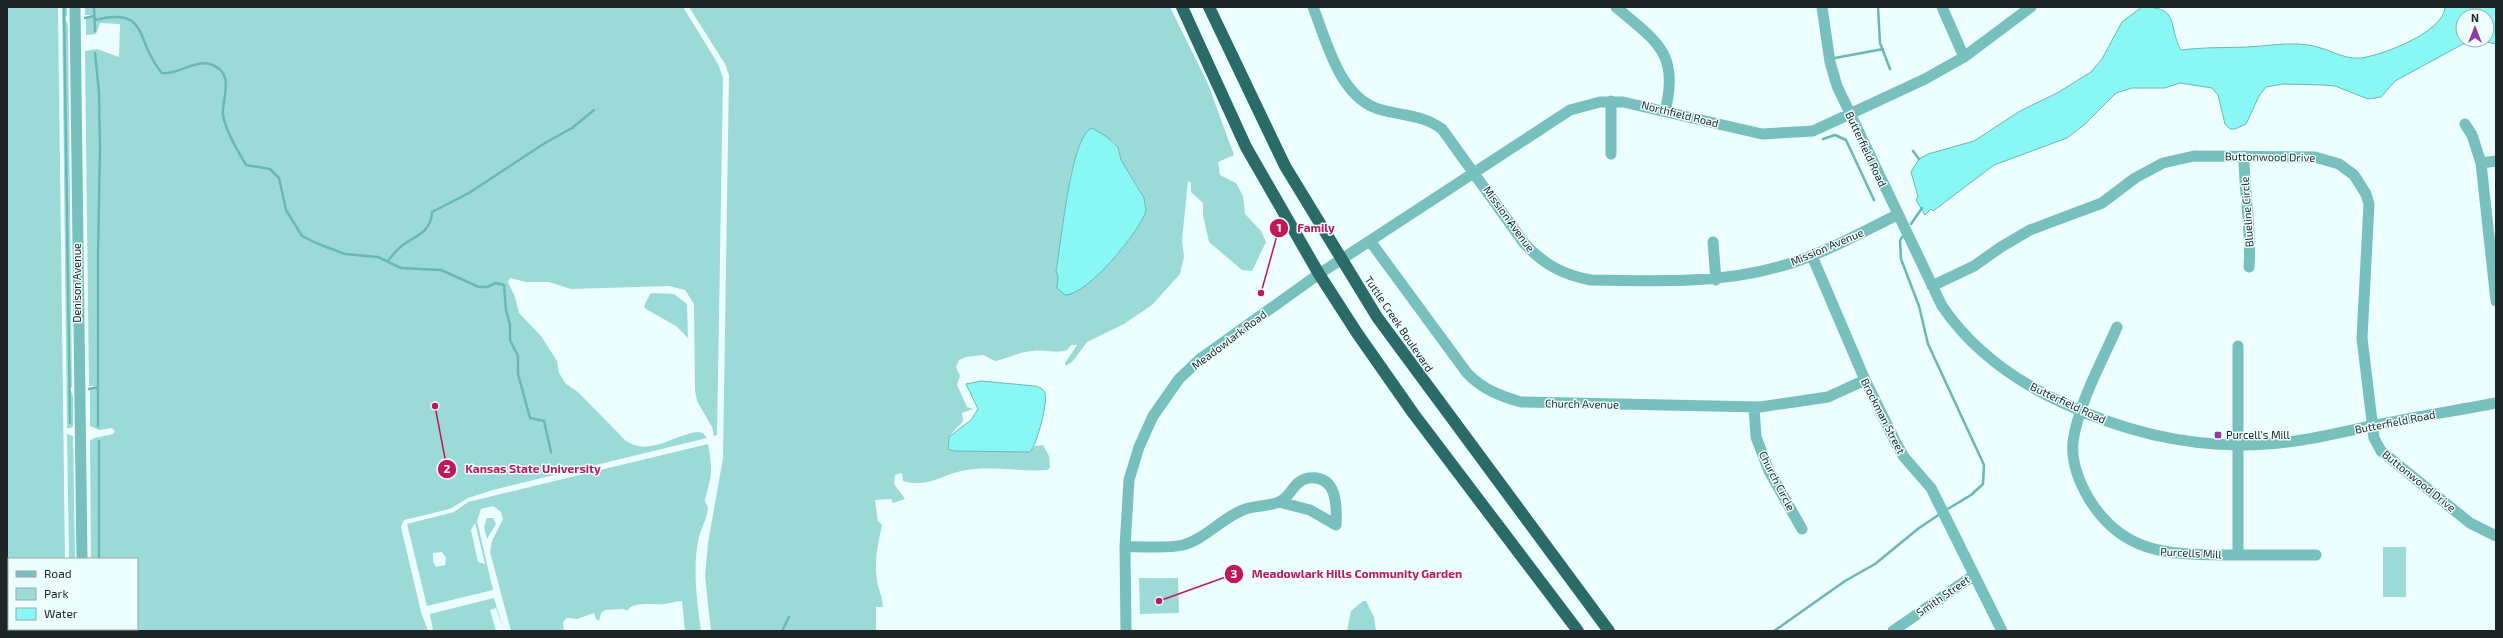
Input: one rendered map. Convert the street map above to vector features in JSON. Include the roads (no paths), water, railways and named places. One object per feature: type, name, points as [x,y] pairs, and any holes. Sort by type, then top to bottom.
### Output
[{"type":"highway","points":[[1182,7],[1246,148],[1319,274],[1357,333],[1413,413],[1578,631]]},
{"type":"highway","name":"Tuttle Creek Boulevard","points":[[1209,7],[1285,166],[1340,260],[1377,317],[1434,397],[1609,631]]},
{"type":"street","name":"Denison Avenue","points":[[75,7],[82,558]]},
{"type":"street","name":"Mission Avenue","points":[[1313,7],[1343,78],[1358,98],[1373,108],[1423,118],[1433,122],[1448,136],[1524,243],[1539,259],[1558,271],[1591,280],[1716,280],[1772,269],[1812,256],[1897,215]]},
{"type":"street","points":[[1616,7],[1661,49],[1668,62],[1671,79],[1665,111]]},
{"type":"street","name":"Butterfield Road","points":[[1822,7],[1832,68],[1837,86],[1897,215],[1942,306],[1964,335],[2004,370],[2046,395],[2081,412],[2146,434],[2202,442],[2237,444],[2293,442],[2496,403]]},
{"type":"street","points":[[1942,7],[1964,56]]},
{"type":"street","name":"Northfield Road","points":[[1340,260],[1474,171],[1570,110],[1611,101],[1638,104],[1762,134],[1813,131],[1925,79],[1964,56],[2031,7]]},
{"type":"street","points":[[1611,101],[1611,154]]},
{"type":"street","points":[[2464,124],[2472,135],[2480,163],[2495,280],[2496,300]]},
{"type":"street","name":"Buttonwood Drive","points":[[1932,286],[1974,266],[2001,247],[2030,230],[2102,203],[2157,166],[2194,156],[2315,157],[2327,159],[2354,176],[2366,194],[2370,213],[2362,338],[2374,438],[2381,451],[2470,523],[2496,536]]},
{"type":"street","name":"Blueline Circle","points":[[2244,156],[2245,190],[2251,248],[2249,267]]},
{"type":"street","points":[[2480,163],[2496,161]]},
{"type":"street","name":"Church Avenue","points":[[1370,241],[1467,373],[1478,384],[1491,392],[1521,402],[1538,404],[1754,407],[1792,404],[1828,397],[1864,380]]},
{"type":"street","points":[[1713,242],[1716,280]]},
{"type":"street","name":"Brockman Street","points":[[1812,256],[1864,380],[1904,457],[1931,488],[2002,631]]},
{"type":"street","name":"Meadowlark Road","points":[[1126,631],[1125,547],[1129,480],[1139,448],[1158,410],[1180,379],[1200,359],[1340,260]]},
{"type":"street","name":"Purcells Mill","points":[[2117,327],[2081,412],[2073,443],[2076,474],[2083,488],[2105,522],[2132,542],[2157,551],[2188,554],[2316,556]]},
{"type":"street","name":"Purcells Mill","points":[[2238,346],[2238,555]]},
{"type":"street","name":"Church Circle","points":[[1754,407],[1756,437],[1767,464],[1802,529]]},
{"type":"street","points":[[1125,547],[1184,544],[1244,509],[1279,502],[1288,496],[1295,484],[1308,478],[1323,481],[1331,487],[1335,493],[1337,506],[1336,525],[1310,510],[1279,502]]},
{"type":"street","name":"Smith Street","points":[[1892,631],[1974,575]]},
{"type":"water","points":[[2142,7],[2163,10],[2168,14],[2181,50],[2300,44],[2315,46],[2348,57],[2361,58],[2383,52],[2411,41],[2435,25],[2442,16],[2445,7],[2496,7],[2496,44],[2495,8],[2455,8],[2456,48],[2395,81],[2381,97],[2368,99],[2335,86],[2324,85],[2283,84],[2266,87],[2259,96],[2246,124],[2235,129],[2230,129],[2225,124],[2218,95],[2212,88],[2180,83],[2165,88],[2132,88],[2116,93],[2085,124],[2067,138],[1994,165],[1933,211],[1931,209],[1925,215],[1916,200],[1918,196],[1911,172],[1919,159],[1928,154],[1974,141],[2020,111],[2057,93],[2091,72],[2102,59],[2122,22]]},
{"type":"water","points":[[1092,128],[1107,137],[1118,147],[1121,160],[1144,198],[1146,211],[1134,233],[1112,261],[1086,285],[1075,292],[1065,295],[1057,288],[1058,277],[1056,271],[1068,194],[1072,170],[1078,150],[1084,135]]},
{"type":"water","points":[[981,381],[1035,386],[1041,388],[1045,393],[1046,398],[1041,423],[1036,441],[1030,452],[954,451],[948,449],[949,437],[971,420],[978,409],[966,384]]},
{"type":"waterway","points":[[64,7],[70,423]]},
{"type":"waterway","points":[[94,7],[95,31]]},
{"type":"waterway","points":[[1878,7],[1880,43],[1890,69]]},
{"type":"waterway","points":[[85,18],[94,16]]},
{"type":"waterway","points":[[95,20],[113,17],[125,18],[133,22],[139,30],[153,61],[162,73],[174,72],[204,63],[218,68],[223,73],[226,87],[223,115],[233,141],[246,165],[270,169],[279,178],[286,210],[302,236],[345,254],[378,257],[401,268],[441,270],[479,287],[487,287],[496,283],[504,285],[506,310],[510,325],[510,340],[518,356],[518,374],[530,418],[544,421],[551,452]]},
{"type":"waterway","points":[[1835,58],[1883,49]]},
{"type":"waterway","points":[[95,53],[99,92],[100,150],[98,254],[98,426]]},
{"type":"waterway","points":[[388,261],[401,247],[426,229],[431,219],[432,212],[469,193],[545,143],[572,128],[594,110]]},
{"type":"waterway","points":[[1823,139],[1835,135],[1846,140],[1874,200]]},
{"type":"waterway","points":[[1913,151],[1919,159]]},
{"type":"waterway","points":[[1911,224],[1922,208]]},
{"type":"waterway","points":[[1902,237],[1900,241],[1901,259],[1919,306],[1928,344],[1984,465],[1983,484],[1971,495],[1946,510]]},
{"type":"waterway","points":[[89,389],[98,387]]},
{"type":"waterway","points":[[99,441],[99,558]]},
{"type":"waterway","points":[[1774,631],[1845,581],[1875,564],[1919,528],[1940,514]]},
{"type":"waterway","points":[[782,631],[789,617]]},
{"type":"place","name":"Family","points":[[1261,293]]},
{"type":"place","name":"Kansas State University","points":[[435,406]]},
{"type":"place","name":"Purcell's Mill","points":[[2218,435]]},
{"type":"place","name":"Meadowlark Hills Community Garden","points":[[1159,601]]}]
